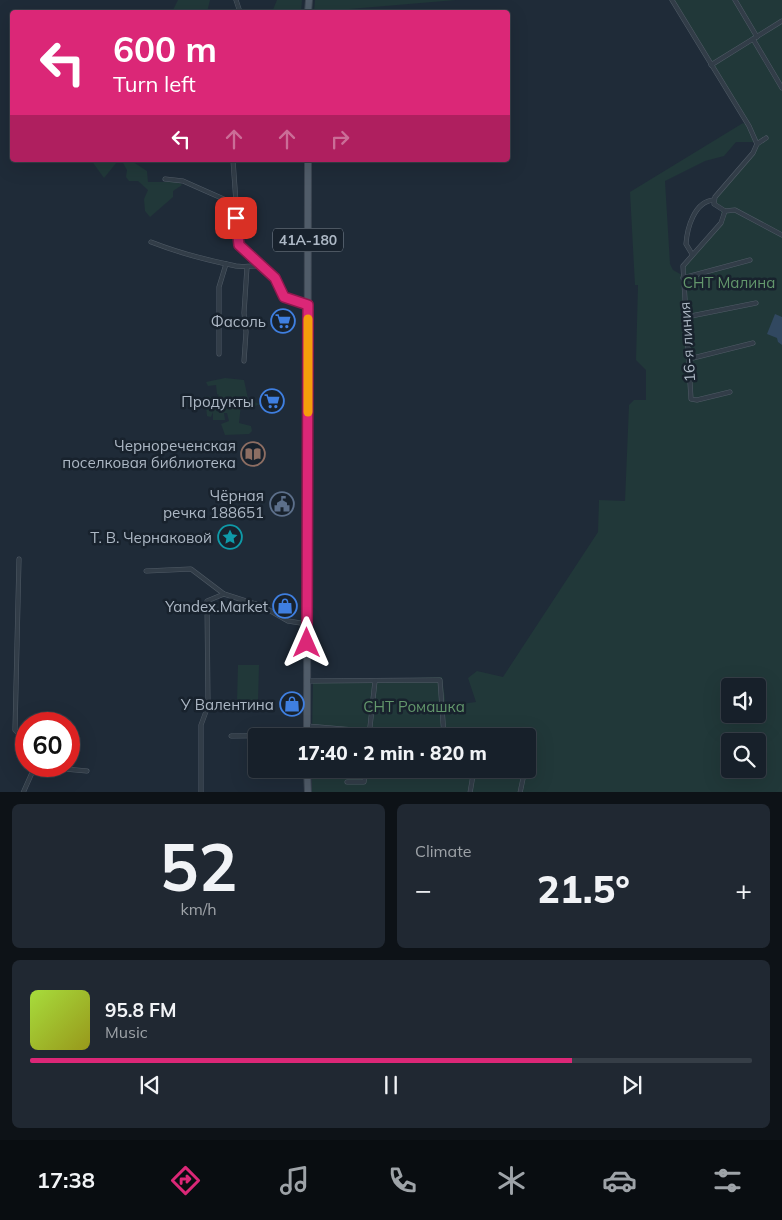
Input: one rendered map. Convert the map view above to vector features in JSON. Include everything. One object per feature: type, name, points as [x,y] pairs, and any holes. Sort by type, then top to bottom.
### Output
[{"type":"main road","name":"41А-180","points":[[307,726],[308,162]]},
{"type":"main road","points":[[308,778],[308,792]]},
{"type":"street","points":[[672,0],[749,126],[757,144]]},
{"type":"street","points":[[735,0],[782,88]]},
{"type":"street","points":[[711,65],[782,21]]},
{"type":"street","points":[[692,254],[686,244],[690,220],[709,200],[714,200],[757,144],[766,138]]},
{"type":"street","points":[[234,162],[235,204],[239,245],[258,265],[268,270],[275,278],[284,297],[308,305]]},
{"type":"street","points":[[165,178],[183,180],[235,204]]},
{"type":"street","points":[[714,200],[714,204],[725,211],[735,210],[782,235]]},
{"type":"street","name":"16-я линия","points":[[725,211],[721,223],[682,266],[691,399],[697,400],[730,392]]},
{"type":"street","points":[[151,242],[189,256],[226,264],[246,267],[258,265]]},
{"type":"street","points":[[683,278],[750,260]]},
{"type":"street","points":[[219,354],[219,287],[226,264]]},
{"type":"street","points":[[244,361],[246,267]]},
{"type":"street","points":[[686,317],[756,303]]},
{"type":"street","points":[[689,359],[753,343]]},
{"type":"street","points":[[15,712],[19,559]]},
{"type":"street","points":[[146,571],[191,569],[224,594],[262,606],[288,621],[307,624]]},
{"type":"street","points":[[201,792],[201,725],[208,706],[208,602],[224,594]]},
{"type":"street","points":[[308,681],[440,680],[443,728]]},
{"type":"street","points":[[370,728],[375,681]]},
{"type":"street","points":[[307,726],[338,728]]},
{"type":"street","points":[[232,736],[248,736]]},
{"type":"street","points":[[80,770],[87,771]]},
{"type":"street","points":[[23,792],[29,777]]},
{"type":"street","points":[[348,782],[364,782],[365,778]]},
{"type":"street","points":[[470,792],[472,778]]},
{"type":"street","points":[[520,792],[523,778]]},
{"type":"green space","points":[[178,0],[210,0],[208,10],[173,10]]},
{"type":"green space","points":[[277,0],[302,0],[301,10],[273,10]]},
{"type":"green space","points":[[315,0],[456,0],[338,10],[314,10]]},
{"type":"green space","points":[[672,0],[782,0],[782,317],[778,342],[782,345],[782,792],[312,792],[312,778],[536,778],[536,728],[312,728],[313,681],[442,677],[446,706],[476,702],[468,678],[477,671],[503,677],[598,532],[599,500],[625,501],[629,405],[634,400],[646,400],[646,370],[636,360],[638,285],[635,285],[630,192],[743,123],[747,125]],"holes":[[[736,142],[756,142],[753,153],[713,202],[721,210],[721,223],[685,261],[682,275],[673,270],[670,264],[665,181],[705,161],[724,156]]]},
{"type":"green space","points":[[92,162],[117,162],[104,178]]},
{"type":"green space","points":[[117,162],[133,162],[147,171],[148,182],[179,182],[182,185],[173,191],[173,197],[150,217],[145,211],[144,199],[148,190],[138,181],[129,181],[126,177],[127,170],[123,163]]},
{"type":"green space","points":[[225,378],[244,380],[248,399],[259,404],[254,407],[241,405],[239,423],[251,426],[252,431],[249,434],[225,435],[221,424],[229,421],[227,413],[224,413],[225,420],[213,420],[213,412],[211,417],[207,416],[205,396],[216,398],[219,395],[217,394],[216,385],[208,386],[206,382]]},
{"type":"green space","points":[[238,665],[259,665],[258,702],[237,701]]},
{"type":"water","points":[[775,314],[782,317],[782,345],[778,342],[777,338],[767,334]]},
{"type":"slow traffic","points":[[308,319],[308,412]]},
{"type":"place","name":"Фасоль","points":[[283,321]]},
{"type":"place","name":"Продукты","points":[[272,401]]},
{"type":"place","name":"Чернореченская поселковая библиотека","points":[[253,454]]},
{"type":"place","name":"Чёрная речка 188651","points":[[282,504]]},
{"type":"place","name":"Т. В. Чернаковой","points":[[230,537]]},
{"type":"place","name":"Yandex.Market","points":[[285,606]]},
{"type":"place","name":"У Валентина","points":[[292,704]]},
{"type":"route","points":[[236,218],[239,245],[258,265],[268,270],[275,278],[279,290],[284,297],[300,304],[308,305],[307,643]]},
{"type":"park label","name":"СНТ Малина","points":[[729,282]]},
{"type":"park label","name":"СНТ Ромашка","points":[[414,706]]}]
